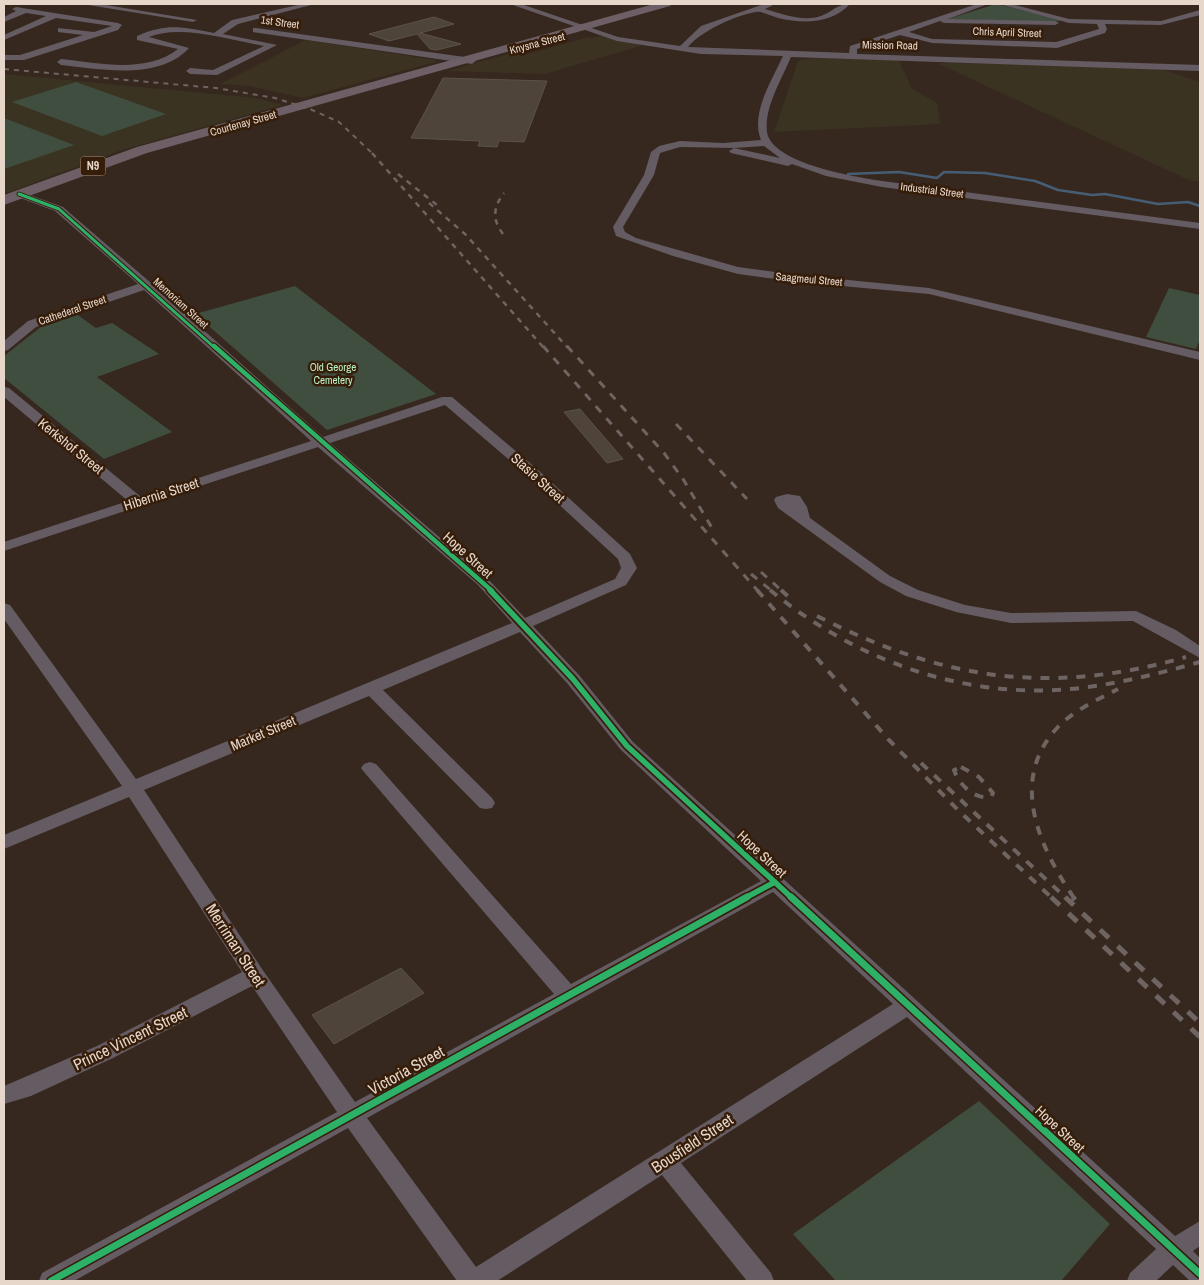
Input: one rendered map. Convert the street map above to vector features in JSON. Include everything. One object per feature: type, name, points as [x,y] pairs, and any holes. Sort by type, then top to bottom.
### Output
[{"type":"highway","name":"Knysna Street","points":[[318,102],[666,4]]},
{"type":"highway","name":"Knysna Street","points":[[585,28],[678,4]]},
{"type":"highway","name":"Courtenay Street","points":[[4,206],[24,195],[106,162],[318,102]]},
{"type":"highway","name":"Courtenay Street","points":[[4,200],[24,195]]},
{"type":"street","points":[[86,4],[204,22]]},
{"type":"street","points":[[216,34],[228,26],[311,4]]},
{"type":"street","name":"Mission Road","points":[[514,4],[624,41],[724,53],[853,55],[1200,68]]},
{"type":"street","points":[[682,49],[694,35],[704,28],[771,4]]},
{"type":"street","points":[[756,9],[797,19],[814,19],[827,16],[846,4]]},
{"type":"street","points":[[853,55],[853,48],[984,4]]},
{"type":"street","points":[[1003,4],[1069,21]]},
{"type":"street","points":[[79,18],[106,7]]},
{"type":"street","points":[[4,57],[21,58],[115,28],[118,24],[16,9]]},
{"type":"street","points":[[4,20],[26,10]]},
{"type":"street","points":[[935,20],[1050,24],[1069,21],[1161,23],[1174,21],[1200,12]]},
{"type":"street","points":[[4,38],[55,15]]},
{"type":"street","name":"Chris April Street","points":[[899,32],[932,40],[1057,45],[1102,31],[1100,22]]},
{"type":"street","name":"1st Street","points":[[214,24],[468,61]]},
{"type":"street","points":[[61,62],[146,67],[184,48],[142,39],[143,36],[171,28],[273,45],[217,73],[190,71]]},
{"type":"street","points":[[61,30],[96,34]]},
{"type":"street","points":[[741,145],[753,137],[788,54]]},
{"type":"street","points":[[760,123],[766,143]]},
{"type":"street","name":"Saagmeul Street","points":[[766,143],[741,145],[680,144],[659,149],[656,152],[648,176],[618,227],[620,234],[632,240],[739,271],[929,291],[1200,356]]},
{"type":"street","name":"Industrial Street","points":[[766,143],[784,156],[812,169],[851,179],[1200,226]]},
{"type":"street","points":[[709,145],[812,169]]},
{"type":"street","name":"Memoriam Street","points":[[24,195],[59,209],[147,285],[319,442]]},
{"type":"street","name":"Cathederal Street","points":[[4,347],[32,324],[44,318],[147,285]]},
{"type":"street","name":"Kerkshof Street","points":[[4,391],[138,502]]},
{"type":"street","name":"Stasie Street","points":[[319,442],[448,400],[532,472],[625,557],[630,568],[621,582],[522,625]]},
{"type":"street","name":"Hibernia Street","points":[[4,547],[319,442]]},
{"type":"street","name":"Hope Street","points":[[319,442],[482,582],[573,679],[627,746],[1200,1274]]},
{"type":"street","points":[[803,518],[885,579],[934,600],[984,614],[1011,618],[1136,616],[1170,632],[1200,653]]},
{"type":"street","name":"Merriman Street","points":[[4,608],[133,788],[255,975],[351,1114],[471,1281]]},
{"type":"street","name":"Market Street","points":[[4,842],[522,625]]},
{"type":"street","points":[[371,688],[486,803]]},
{"type":"street","points":[[370,768],[568,995]]},
{"type":"street","name":"Victoria Street","points":[[51,1281],[775,882]]},
{"type":"street","name":"Prince Vincent Street","points":[[4,1095],[23,1089],[105,1052],[255,975]]},
{"type":"street","name":"Bousfield Street","points":[[476,1281],[909,1005]]},
{"type":"street","points":[[665,1161],[762,1281]]},
{"type":"street","points":[[1139,1281],[1165,1258],[1200,1232]]},
{"type":"shaded area","points":[[604,35],[647,44],[545,74],[447,71],[512,53],[521,56],[588,37]]},
{"type":"shaded area","points":[[306,40],[435,60],[435,62],[303,98],[249,86],[220,84]]},
{"type":"shaded area","points":[[811,58],[899,60],[912,89],[937,103],[940,124],[774,132],[798,61]]},
{"type":"shaded area","points":[[937,63],[1161,69],[1200,82],[1200,181],[1191,181]]},
{"type":"shaded area","points":[[4,74],[256,98],[283,105],[122,150],[4,194]]},
{"type":"green space","points":[[996,4],[1058,19],[1060,21],[948,19]]},
{"type":"green space","points":[[76,82],[166,114],[102,136],[12,102]]},
{"type":"green space","points":[[4,118],[74,145],[4,169]]},
{"type":"green space","name":"Old George Cemetery","points":[[295,286],[436,394],[327,430],[195,314]]},
{"type":"green space","points":[[1169,288],[1200,295],[1200,339],[1196,349],[1146,337]]},
{"type":"green space","points":[[75,313],[96,328],[112,323],[159,354],[97,377],[172,432],[104,459],[4,378],[4,356],[46,323]]},
{"type":"green space","points":[[979,1101],[1110,1224],[1061,1281],[836,1281],[793,1234]]},
{"type":"building","points":[[434,17],[454,24],[420,33],[461,44],[437,50],[430,49],[417,34],[389,41],[369,34]]},
{"type":"building","points":[[443,78],[547,81],[524,142],[499,141],[497,147],[478,146],[480,141],[411,138]]},
{"type":"building","points":[[580,409],[623,459],[607,463],[564,412]]},
{"type":"building","points":[[401,968],[424,993],[334,1044],[312,1015]]},
{"type":"waterway","points":[[848,174],[899,172],[937,178],[944,172],[985,173],[1035,181],[1058,190],[1092,195],[1105,194],[1158,204],[1188,202],[1200,206]]},
{"type":"railway","points":[[4,69],[216,88],[275,98],[310,109],[339,122],[372,153]]},
{"type":"railway","points":[[372,153],[544,348]]},
{"type":"railway","points":[[398,174],[437,205]]},
{"type":"railway","points":[[503,234],[499,229],[495,214],[500,198],[504,193]]},
{"type":"railway","points":[[429,203],[465,234],[568,348]]},
{"type":"railway","points":[[543,346],[758,591]]},
{"type":"railway","points":[[567,346],[664,453],[683,479],[715,533]]},
{"type":"railway","points":[[676,424],[747,499]]},
{"type":"railway","points":[[761,572],[782,591]]},
{"type":"railway","points":[[751,574],[772,591]]},
{"type":"railway","points":[[757,590],[888,739],[959,811],[1052,898]]},
{"type":"railway","points":[[770,590],[840,638],[877,656],[916,671],[956,682],[997,688],[1039,690],[1081,688],[1141,677],[1200,662]]},
{"type":"railway","points":[[781,590],[792,600]]},
{"type":"railway","points":[[817,616],[863,638],[909,655],[953,667],[997,675],[1042,678],[1088,676],[1136,669],[1186,657]]},
{"type":"railway","points":[[1074,898],[1050,858],[1034,814],[1032,792],[1034,770],[1042,748],[1057,728],[1078,711],[1118,689]]},
{"type":"railway","points":[[921,763],[1066,898]]},
{"type":"railway","points":[[961,767],[979,777],[993,793],[991,797],[979,796],[968,790],[956,776],[954,770],[961,767]]},
{"type":"railway","points":[[1051,897],[1200,1037]]},
{"type":"railway","points":[[1065,897],[1200,1023]]},
{"type":"cycle path","points":[[19,194],[59,209],[301,425],[483,582],[573,679],[627,746],[1200,1274]]},
{"type":"cycle path","points":[[51,1281],[775,882]]}]
